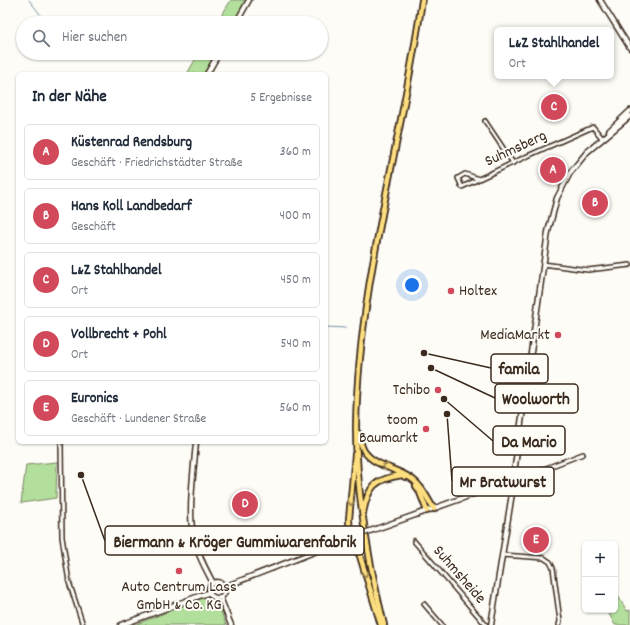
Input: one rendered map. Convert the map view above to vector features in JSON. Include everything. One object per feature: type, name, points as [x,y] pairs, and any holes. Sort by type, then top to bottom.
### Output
[{"type":"main road","points":[[382,625],[362,518],[356,436],[359,361],[377,236],[410,72],[422,0]]},
{"type":"main road","points":[[356,428],[364,451],[369,457],[382,465],[412,478],[420,485],[434,509]]},
{"type":"main road","points":[[356,436],[349,520],[350,538],[360,556],[382,625]]},
{"type":"main road","points":[[362,518],[366,499],[371,488],[380,480],[402,475],[418,487],[427,511]]},
{"type":"street","points":[[240,16],[249,0]]},
{"type":"street","points":[[600,0],[630,48]]},
{"type":"street","points":[[208,72],[215,60]]},
{"type":"street","points":[[514,473],[552,213],[563,185],[579,161],[614,125],[630,111]]},
{"type":"street","points":[[604,136],[630,116]]},
{"type":"street","points":[[486,121],[513,163]]},
{"type":"street","name":"Suhmsberg","points":[[479,179],[465,174],[458,178],[462,187],[593,127],[604,136]]},
{"type":"street","points":[[544,264],[588,270],[630,265]]},
{"type":"street","points":[[61,444],[62,537],[69,582],[83,625]]},
{"type":"street","points":[[196,444],[191,518],[193,535],[196,546],[213,583]]},
{"type":"street","points":[[520,478],[583,454]]},
{"type":"street","points":[[224,587],[350,538],[434,509],[506,481],[509,474],[514,473],[518,474],[520,478],[519,484],[513,487]]},
{"type":"street","points":[[506,481],[513,487]]},
{"type":"street","points":[[492,625],[513,487]]},
{"type":"street","name":"Suhmsheide","points":[[414,541],[486,625]]},
{"type":"street","points":[[118,546],[196,546]]},
{"type":"street","points":[[502,555],[544,558],[550,562],[555,583],[560,621],[559,625]]},
{"type":"street","points":[[213,583],[220,583],[224,587],[224,593],[220,597],[214,597],[210,592],[209,588],[213,583]]},
{"type":"street","points":[[121,625],[210,592]]},
{"type":"street","points":[[220,597],[231,625]]},
{"type":"street","points":[[424,604],[442,625]]},
{"type":"green space","points":[[231,0],[247,0],[237,16],[221,16]]},
{"type":"green space","points":[[195,60],[212,60],[205,72],[188,72]]},
{"type":"green space","points":[[57,462],[56,498],[21,503],[26,465]]},
{"type":"green space","points":[[618,596],[627,611],[630,610],[630,625],[615,625],[609,613],[618,613]]},
{"type":"green space","points":[[203,598],[218,603],[226,625],[134,625]]},
{"type":"waterway","points":[[29,0],[40,14]]},
{"type":"waterway","points":[[328,327],[346,328]]},
{"type":"place","name":"L&Z Stahlhandel","points":[[554,107]]},
{"type":"place","name":"Küstenrad Rendsburg","points":[[553,170]]},
{"type":"place","name":"Hans Koll Landbedarf","points":[[595,203]]},
{"type":"place","name":"Holtex","points":[[451,291]]},
{"type":"place","name":"MediaMarkt","points":[[558,335]]},
{"type":"place","name":"famila","points":[[424,353]]},
{"type":"place","name":"Woolworth","points":[[431,368]]},
{"type":"place","name":"Tchibo","points":[[438,390]]},
{"type":"place","name":"Da Mario","points":[[444,399]]},
{"type":"place","name":"Mr Bratwurst","points":[[447,414]]},
{"type":"place","name":"toom Baumarkt","points":[[426,429]]},
{"type":"place","name":"Biermann & Kröger Gummiwarenfabrik","points":[[81,475]]},
{"type":"place","name":"Vollbrecht + Pohl","points":[[245,504]]},
{"type":"place","name":"Euronics","points":[[536,540]]},
{"type":"place","name":"Auto Centrum Lass GmbH & Co. KG","points":[[179,571]]}]
